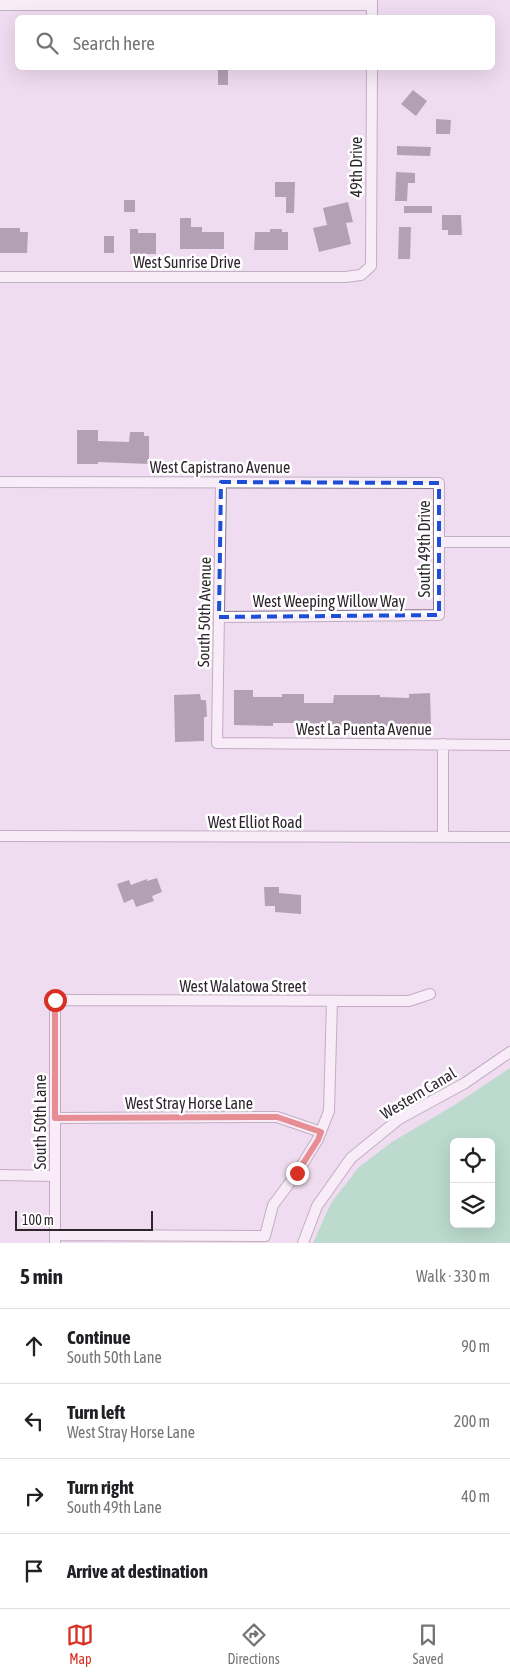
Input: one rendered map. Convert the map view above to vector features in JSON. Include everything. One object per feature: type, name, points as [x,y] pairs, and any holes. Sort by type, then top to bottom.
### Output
[{"type":"street","points":[[0,5],[372,2],[372,15]]},
{"type":"street","name":"49th Drive","points":[[371,266],[372,70]]},
{"type":"street","name":"West Sunrise Drive","points":[[0,277],[345,276],[361,275],[371,266]]},
{"type":"street","name":"West Capistrano Avenue","points":[[0,482],[440,483]]},
{"type":"street","name":"South 50th Avenue","points":[[217,743],[221,482]]},
{"type":"street","name":"South 49th Drive","points":[[439,616],[440,483]]},
{"type":"street","points":[[440,542],[510,542]]},
{"type":"street","name":"West Weeping Willow Way","points":[[219,616],[439,616]]},
{"type":"street","name":"West La Puenta Avenue","points":[[217,743],[510,745]]},
{"type":"street","points":[[443,744],[443,837]]},
{"type":"street","name":"West Elliot Road","points":[[0,836],[510,837]]},
{"type":"street","name":"West Walatowa Street","points":[[55,1000],[409,1001],[430,994]]},
{"type":"street","name":"South 50th Lane","points":[[55,1000],[55,1239]]},
{"type":"street","points":[[55,1239],[264,1236],[274,1205],[318,1140],[329,1111],[332,1001]]},
{"type":"street","name":"Western Canal","points":[[303,1243],[317,1206],[351,1158],[399,1119],[465,1083],[510,1052]]},
{"type":"street","name":"West Stray Horse Lane","points":[[55,1118],[277,1117],[321,1132]]},
{"type":"street","points":[[0,1175],[55,1176]]},
{"type":"highlighted area","points":[[221,482],[439,483],[439,615],[219,617]]},
{"type":"green space","points":[[510,1068],[510,1243],[313,1243],[331,1203],[359,1167],[392,1142],[456,1104]]},
{"type":"building","points":[[218,70],[228,70],[228,85],[218,85]]},
{"type":"building","points":[[413,90],[427,101],[416,116],[401,104]]},
{"type":"building","points":[[436,119],[451,120],[450,134],[436,134]]},
{"type":"building","points":[[397,146],[431,147],[430,156],[397,155]]},
{"type":"building","points":[[396,172],[415,173],[415,183],[408,183],[407,201],[395,201]]},
{"type":"building","points":[[275,182],[295,182],[294,213],[286,213],[286,197],[275,197]]},
{"type":"building","points":[[124,200],[135,200],[135,212],[124,212]]},
{"type":"building","points":[[348,202],[353,222],[346,223],[351,244],[319,252],[313,228],[327,225],[323,208]]},
{"type":"building","points":[[404,206],[432,206],[432,213],[404,213]]},
{"type":"building","points":[[442,215],[461,215],[462,235],[448,235],[448,230],[442,230]]},
{"type":"building","points":[[180,218],[191,218],[191,227],[202,227],[202,232],[224,232],[224,249],[180,249]]},
{"type":"building","points":[[399,227],[411,227],[410,259],[398,259]]},
{"type":"building","points":[[0,228],[20,228],[20,232],[28,232],[27,253],[0,253]]},
{"type":"building","points":[[130,229],[138,229],[138,233],[156,233],[156,254],[130,254]]},
{"type":"building","points":[[270,229],[282,229],[282,232],[288,232],[288,250],[254,250],[255,232],[270,232]]},
{"type":"building","points":[[104,236],[114,236],[114,253],[104,253]]},
{"type":"building","points":[[77,430],[98,430],[98,441],[129,442],[130,432],[144,432],[144,436],[149,436],[149,464],[98,462],[98,464],[77,464]]},
{"type":"building","points":[[234,690],[253,690],[253,697],[282,697],[282,694],[304,694],[304,703],[333,703],[334,695],[380,695],[380,697],[409,698],[409,694],[430,693],[431,727],[333,727],[333,725],[308,723],[273,723],[273,726],[234,725]]},
{"type":"building","points":[[200,694],[201,700],[206,700],[207,717],[204,717],[204,741],[175,742],[174,695]]},
{"type":"building","points":[[157,878],[162,892],[152,896],[154,901],[136,907],[133,899],[124,903],[117,884],[129,880],[131,885],[147,879],[147,881]]},
{"type":"building","points":[[264,887],[279,887],[279,893],[301,895],[301,914],[275,912],[275,906],[265,906]]},
{"type":"route","points":[[55,1000],[55,1118],[277,1117],[321,1132],[297,1173]]}]
